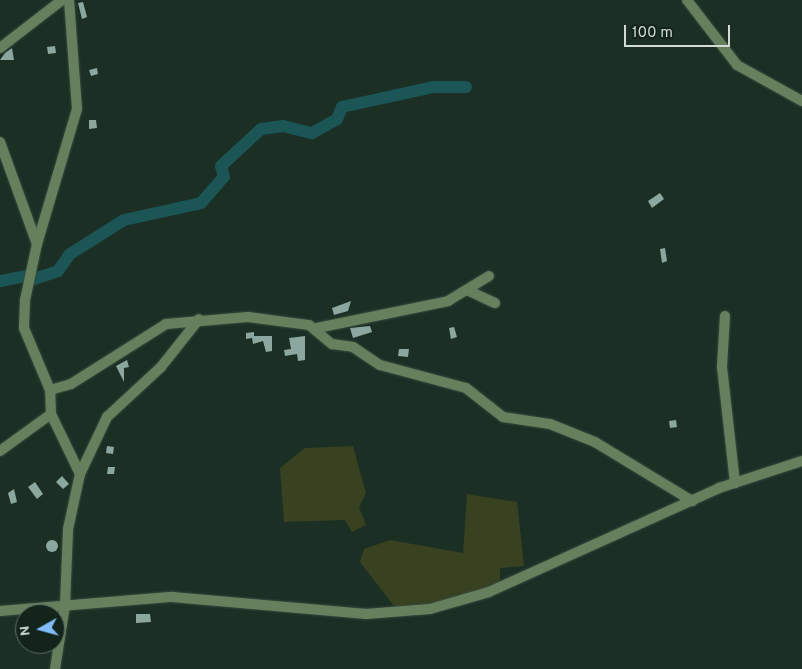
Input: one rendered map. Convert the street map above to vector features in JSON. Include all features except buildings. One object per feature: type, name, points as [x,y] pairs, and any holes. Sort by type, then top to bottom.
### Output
[{"type":"street","points":[[0,48],[62,0]]},
{"type":"street","points":[[69,0],[77,109],[38,244],[25,300],[24,328],[50,390],[51,414],[80,474]]},
{"type":"street","points":[[687,0],[737,65],[802,101]]},
{"type":"street","points":[[0,142],[38,244]]},
{"type":"street","points":[[50,390],[70,384],[166,324],[199,319],[248,317],[317,328],[401,313],[448,301],[489,276]]},
{"type":"street","points":[[467,290],[495,303]]},
{"type":"street","points":[[725,316],[722,367],[735,483]]},
{"type":"street","points":[[199,319],[162,367],[107,417],[80,474],[68,529],[65,605],[193,598],[366,614],[406,613],[489,592],[735,483],[802,461]]},
{"type":"street","points":[[317,328],[332,344],[353,347],[380,366],[466,388],[503,416],[550,424],[595,442],[692,501]]},
{"type":"street","points":[[0,451],[51,414]]},
{"type":"street","points":[[0,611],[15,610]]},
{"type":"street","points":[[56,669],[58,654]]},
{"type":"green space","points":[[353,446],[366,493],[359,507],[366,525],[352,532],[345,520],[284,522],[280,468],[305,448]]},
{"type":"green space","points":[[467,494],[517,502],[524,566],[500,568],[500,585],[452,601],[398,611],[360,562],[364,549],[390,540],[463,553]]},
{"type":"waterway","points":[[34,279],[58,271],[70,254],[124,220],[201,203],[224,177],[221,166],[261,129],[283,126],[312,133],[337,119],[342,107],[433,87],[466,87]]},
{"type":"waterway","points":[[0,281],[26,276]]}]
